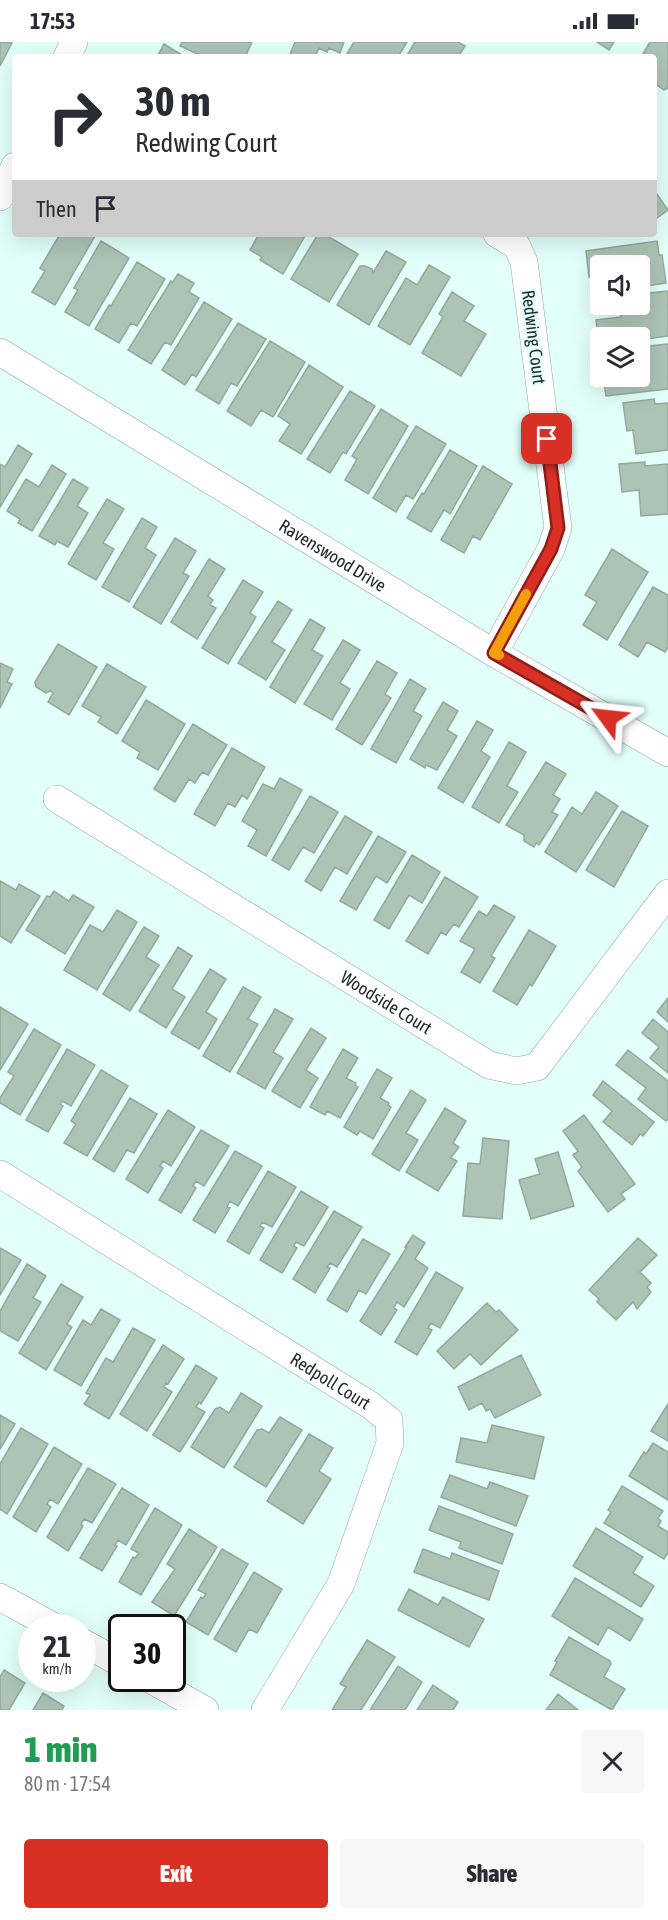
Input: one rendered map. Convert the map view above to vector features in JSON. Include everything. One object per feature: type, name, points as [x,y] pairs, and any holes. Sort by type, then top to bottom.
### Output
[{"type":"street","points":[[0,197],[12,172]]},
{"type":"street","name":"Redwing Court","points":[[494,653],[551,549],[558,528],[524,262],[517,246],[502,237]]},
{"type":"street","name":"Ravenswood Drive","points":[[0,352],[494,653],[668,753]]},
{"type":"street","name":"Woodside Court","points":[[57,799],[489,1065],[516,1071],[537,1067],[668,893]]},
{"type":"street","name":"Redpoll Court","points":[[0,1174],[360,1398],[389,1420],[390,1443],[341,1584],[265,1710]]},
{"type":"street","points":[[0,1597],[31,1614]]},
{"type":"street","points":[[173,1692],[205,1710]]},
{"type":"building","points":[[0,42],[12,43],[0,66]]},
{"type":"building","points":[[182,42],[252,42],[246,54],[197,54],[180,46]]},
{"type":"building","points":[[295,42],[344,42],[340,53],[329,48],[327,52],[319,48],[316,54],[290,54]]},
{"type":"building","points":[[354,42],[407,42],[400,54],[347,54]]},
{"type":"building","points":[[415,42],[458,42],[465,46],[460,54],[408,54]]},
{"type":"building","points":[[597,42],[614,42],[609,50]]},
{"type":"building","points":[[650,42],[668,42],[668,88],[664,90],[657,85],[657,54],[643,54]]},
{"type":"building","points":[[164,44],[180,54],[159,54]]},
{"type":"building","points":[[657,194],[668,210],[657,218]]},
{"type":"building","points":[[58,237],[94,237],[55,305],[32,292],[45,271],[40,268]]},
{"type":"building","points":[[257,237],[304,237],[283,274],[260,260],[262,257],[250,250]]},
{"type":"building","points":[[316,237],[329,237],[358,254],[329,302],[291,279]]},
{"type":"building","points":[[101,241],[129,258],[89,326],[65,312],[78,290],[74,288]]},
{"type":"building","points":[[657,241],[659,255],[662,255],[666,283],[650,285],[650,255],[590,255],[589,277],[586,251]]},
{"type":"building","points":[[386,251],[406,262],[369,325],[337,305],[360,266],[372,269],[373,273]]},
{"type":"building","points":[[137,262],[165,279],[137,326],[131,323],[119,343],[95,329]]},
{"type":"building","points":[[429,265],[450,277],[410,345],[378,326],[406,278],[417,285]]},
{"type":"building","points":[[178,274],[194,283],[189,292],[199,298],[171,345],[165,342],[151,364],[128,350],[171,281],[172,283]]},
{"type":"building","points":[[668,291],[668,336],[650,338],[650,327],[597,327],[596,320],[621,317],[621,315],[650,315],[650,293]]},
{"type":"building","points":[[452,292],[474,306],[464,321],[486,334],[461,376],[422,353],[443,317],[439,314]]},
{"type":"building","points":[[204,302],[232,319],[196,377],[192,374],[185,385],[162,370]]},
{"type":"building","points":[[238,323],[266,339],[237,386],[231,383],[219,404],[196,390]]},
{"type":"building","points":[[270,341],[305,362],[273,417],[261,410],[251,426],[227,411]]},
{"type":"building","points":[[668,344],[668,389],[606,396],[605,387],[650,387],[650,346]]},
{"type":"building","points":[[309,365],[343,387],[301,454],[279,441],[290,424],[278,416]]},
{"type":"building","points":[[350,391],[375,406],[346,454],[343,452],[330,473],[307,459]]},
{"type":"building","points":[[654,399],[655,404],[668,403],[668,450],[636,454],[633,430],[627,431],[623,403]]},
{"type":"building","points":[[381,409],[408,426],[368,494],[345,480],[357,459],[352,456]]},
{"type":"building","points":[[416,426],[446,444],[413,499],[406,495],[396,512],[373,498]]},
{"type":"building","points":[[18,445],[32,454],[0,507],[0,464],[5,467]]},
{"type":"building","points":[[450,450],[477,466],[450,514],[444,510],[431,532],[407,518]]},
{"type":"building","points":[[645,462],[645,466],[668,464],[668,514],[641,516],[639,490],[622,492],[619,464]]},
{"type":"building","points":[[52,465],[66,474],[32,531],[18,523],[20,519],[7,511],[26,479],[39,487]]},
{"type":"building","points":[[483,466],[512,484],[480,540],[473,536],[464,553],[441,540]]},
{"type":"building","points":[[73,479],[88,488],[77,506],[88,513],[68,547],[57,541],[55,545],[39,536]]},
{"type":"building","points":[[107,499],[124,509],[103,543],[114,549],[96,580],[68,564]]},
{"type":"building","points":[[142,518],[157,527],[145,548],[156,555],[129,602],[102,587]]},
{"type":"building","points":[[175,538],[196,551],[183,573],[189,576],[161,624],[133,607]]},
{"type":"building","points":[[612,549],[648,572],[607,640],[583,625],[597,602],[585,595]]},
{"type":"building","points":[[209,559],[225,569],[208,596],[213,600],[210,605],[216,608],[197,639],[171,622]]},
{"type":"building","points":[[243,580],[263,592],[250,613],[256,617],[228,664],[202,648]]},
{"type":"building","points":[[653,587],[668,595],[668,647],[665,652],[647,642],[638,657],[619,645]]},
{"type":"building","points":[[278,601],[292,610],[272,642],[285,650],[266,680],[238,663]]},
{"type":"building","points":[[310,619],[325,628],[312,650],[323,656],[295,703],[270,687]]},
{"type":"building","points":[[343,640],[360,650],[340,683],[350,689],[332,720],[304,704]]},
{"type":"building","points":[[58,644],[97,667],[69,715],[48,702],[53,693],[50,691],[46,693],[36,687],[35,682]]},
{"type":"building","points":[[377,661],[397,673],[385,694],[391,698],[362,745],[336,729]]},
{"type":"building","points":[[0,663],[13,669],[7,682],[12,684],[0,708]]},
{"type":"building","points":[[107,664],[146,687],[117,734],[98,722],[101,717],[82,706]]},
{"type":"building","points":[[410,679],[426,689],[413,711],[422,716],[396,763],[371,749]]},
{"type":"building","points":[[146,700],[185,724],[158,770],[137,758],[140,752],[122,741]]},
{"type":"building","points":[[443,702],[458,711],[447,730],[457,736],[437,770],[426,765],[425,768],[410,759]]},
{"type":"building","points":[[477,721],[493,730],[481,751],[490,757],[463,803],[438,788]]},
{"type":"building","points":[[193,724],[227,745],[208,775],[202,772],[195,783],[189,779],[175,802],[154,789]]},
{"type":"building","points":[[509,742],[526,752],[507,786],[518,792],[499,823],[472,807]]},
{"type":"building","points":[[232,748],[265,767],[247,799],[242,795],[235,807],[228,803],[215,826],[194,814]]},
{"type":"building","points":[[546,762],[566,774],[553,795],[560,799],[552,812],[558,815],[539,845],[536,843],[534,847],[524,841],[524,835],[506,825]]},
{"type":"building","points":[[280,778],[302,790],[266,856],[248,846],[257,830],[242,821],[263,784],[274,789]]},
{"type":"building","points":[[596,792],[618,806],[576,872],[545,852],[572,807],[582,814]]},
{"type":"building","points":[[310,796],[338,812],[314,853],[303,847],[289,870],[272,860]]},
{"type":"building","points":[[622,811],[648,826],[614,887],[586,870]]},
{"type":"building","points":[[345,816],[372,832],[347,874],[335,867],[321,891],[305,881]]},
{"type":"building","points":[[378,836],[406,852],[387,883],[376,876],[356,910],[340,901]]},
{"type":"building","points":[[412,855],[440,872],[422,903],[409,895],[389,929],[374,920]]},
{"type":"building","points":[[445,877],[478,897],[459,927],[454,924],[446,935],[441,932],[428,954],[406,941]]},
{"type":"building","points":[[0,881],[16,890],[19,884],[40,896],[11,943],[0,936]]},
{"type":"building","points":[[54,891],[69,901],[73,895],[94,907],[65,954],[26,930],[47,896],[50,897]]},
{"type":"building","points":[[494,905],[515,917],[491,956],[495,958],[480,983],[461,972],[475,949],[460,941],[479,911],[487,916]]},
{"type":"building","points":[[117,910],[137,922],[97,990],[64,970],[90,925],[103,932]]},
{"type":"building","points":[[144,927],[159,936],[146,957],[159,965],[130,1011],[103,994]]},
{"type":"building","points":[[529,930],[556,946],[532,986],[530,984],[517,1005],[493,991]]},
{"type":"building","points":[[178,947],[192,956],[172,989],[185,997],[166,1028],[139,1011]]},
{"type":"building","points":[[210,969],[226,979],[206,1012],[217,1019],[199,1049],[171,1033]]},
{"type":"building","points":[[243,987],[261,997],[248,1019],[258,1024],[230,1072],[203,1056]]},
{"type":"building","points":[[668,998],[668,1022],[657,1012]]},
{"type":"building","points":[[0,1007],[28,1024],[0,1070]]},
{"type":"building","points":[[275,1009],[293,1019],[273,1052],[283,1058],[265,1089],[237,1073]]},
{"type":"building","points":[[653,1019],[668,1032],[668,1073],[650,1058],[659,1047],[642,1033]]},
{"type":"building","points":[[311,1028],[326,1038],[306,1070],[318,1078],[300,1108],[272,1091]]},
{"type":"building","points":[[34,1029],[61,1045],[20,1115],[0,1103],[0,1098],[14,1076],[8,1072]]},
{"type":"building","points":[[67,1049],[95,1065],[71,1106],[62,1101],[60,1104],[63,1106],[48,1132],[26,1120]]},
{"type":"building","points":[[343,1049],[358,1058],[346,1078],[356,1083],[358,1087],[340,1118],[327,1111],[325,1115],[310,1107]]},
{"type":"building","points":[[628,1050],[668,1081],[668,1119],[666,1121],[638,1099],[646,1088],[616,1065]]},
{"type":"building","points":[[377,1069],[392,1078],[380,1098],[389,1103],[391,1107],[373,1139],[360,1131],[357,1135],[344,1127]]},
{"type":"building","points":[[101,1070],[128,1086],[87,1156],[64,1143],[76,1124],[71,1121]]},
{"type":"building","points":[[603,1081],[654,1122],[643,1136],[640,1134],[632,1145],[603,1122],[612,1111],[593,1095]]},
{"type":"building","points":[[411,1090],[426,1100],[406,1133],[418,1140],[399,1171],[372,1154]]},
{"type":"building","points":[[130,1098],[157,1114],[134,1153],[127,1150],[114,1172],[93,1159]]},
{"type":"building","points":[[445,1108],[466,1121],[453,1143],[459,1147],[451,1158],[457,1161],[438,1191],[406,1172]]},
{"type":"building","points":[[168,1110],[195,1127],[171,1166],[163,1161],[160,1166],[163,1168],[148,1193],[126,1179]]},
{"type":"building","points":[[584,1115],[635,1184],[621,1194],[625,1199],[608,1212],[578,1171],[582,1167],[573,1155],[578,1151],[563,1131]]},
{"type":"building","points":[[201,1130],[229,1146],[204,1186],[196,1181],[193,1186],[196,1188],[181,1213],[159,1200]]},
{"type":"building","points":[[483,1138],[509,1141],[502,1219],[463,1216],[468,1163],[480,1164]]},
{"type":"building","points":[[235,1151],[262,1166],[238,1206],[230,1201],[227,1207],[230,1208],[215,1233],[193,1220]]},
{"type":"building","points":[[558,1152],[574,1206],[531,1219],[519,1180],[540,1174],[535,1159]]},
{"type":"building","points":[[268,1171],[296,1187],[272,1227],[262,1222],[260,1226],[264,1228],[249,1254],[227,1241]]},
{"type":"building","points":[[301,1191],[328,1207],[304,1246],[296,1242],[294,1246],[297,1248],[282,1273],[260,1260]]},
{"type":"building","points":[[334,1211],[362,1227],[337,1267],[330,1263],[327,1267],[330,1268],[315,1293],[293,1279]]},
{"type":"building","points":[[413,1235],[425,1243],[415,1259],[428,1268],[404,1307],[397,1302],[394,1308],[397,1310],[381,1335],[360,1321]]},
{"type":"building","points":[[638,1238],[657,1255],[640,1272],[651,1283],[647,1287],[651,1292],[637,1309],[633,1302],[616,1320],[597,1302],[599,1299],[589,1290]]},
{"type":"building","points":[[363,1239],[390,1254],[366,1294],[359,1290],[347,1312],[327,1300]]},
{"type":"building","points":[[0,1248],[21,1260],[0,1295]]},
{"type":"building","points":[[27,1264],[46,1276],[33,1298],[41,1302],[18,1341],[0,1331],[0,1311]]},
{"type":"building","points":[[436,1272],[463,1288],[440,1328],[431,1323],[428,1328],[432,1330],[417,1355],[395,1342]]},
{"type":"building","points":[[61,1284],[83,1297],[67,1324],[72,1327],[46,1370],[19,1353]]},
{"type":"building","points":[[487,1303],[496,1312],[499,1310],[518,1330],[481,1365],[470,1354],[454,1369],[437,1351]]},
{"type":"building","points":[[101,1309],[120,1320],[81,1386],[54,1370],[83,1320],[91,1325]]},
{"type":"building","points":[[133,1328],[155,1340],[109,1419],[84,1404],[90,1395],[86,1393],[106,1358],[113,1362]]},
{"type":"building","points":[[163,1345],[184,1359],[168,1384],[166,1383],[164,1387],[172,1392],[147,1431],[120,1414]]},
{"type":"building","points":[[521,1355],[541,1395],[495,1418],[490,1409],[486,1411],[482,1403],[469,1410],[458,1387]]},
{"type":"building","points":[[196,1365],[217,1378],[201,1404],[199,1402],[196,1407],[205,1412],[180,1452],[153,1435]]},
{"type":"building","points":[[241,1393],[262,1406],[224,1468],[191,1447],[215,1409],[220,1407],[229,1413]]},
{"type":"building","points":[[668,1404],[668,1441],[651,1431]]},
{"type":"building","points":[[0,1415],[15,1424],[0,1449]]},
{"type":"building","points":[[280,1417],[302,1430],[266,1487],[234,1467],[257,1430],[262,1429],[269,1433]]},
{"type":"building","points":[[492,1425],[544,1437],[534,1479],[456,1462],[461,1438],[487,1443]]},
{"type":"building","points":[[21,1428],[48,1444],[7,1514],[0,1509],[0,1464]]},
{"type":"building","points":[[309,1434],[333,1448],[319,1471],[331,1479],[303,1524],[267,1501]]},
{"type":"building","points":[[653,1443],[668,1452],[668,1500],[629,1476],[644,1452],[646,1454]]},
{"type":"building","points":[[54,1447],[82,1464],[58,1504],[50,1499],[47,1504],[51,1507],[36,1532],[13,1517]]},
{"type":"building","points":[[88,1468],[116,1484],[92,1523],[84,1519],[81,1524],[83,1526],[68,1551],[47,1537]]},
{"type":"building","points":[[450,1475],[487,1489],[490,1482],[528,1496],[516,1526],[441,1497]]},
{"type":"building","points":[[622,1486],[663,1511],[658,1518],[661,1521],[658,1526],[668,1532],[668,1553],[664,1559],[604,1523],[611,1512],[608,1510]]},
{"type":"building","points":[[122,1488],[149,1505],[126,1545],[118,1540],[115,1545],[117,1546],[102,1571],[80,1558]]},
{"type":"building","points":[[439,1506],[513,1534],[502,1564],[459,1548],[461,1542],[429,1530]]},
{"type":"building","points":[[155,1508],[182,1525],[141,1595],[119,1582],[133,1557],[135,1558],[139,1553],[131,1549]]},
{"type":"building","points":[[596,1528],[643,1557],[633,1573],[654,1586],[641,1607],[573,1566]]},
{"type":"building","points":[[189,1529],[217,1547],[175,1614],[171,1614],[152,1602],[175,1569],[167,1564]]},
{"type":"building","points":[[222,1549],[248,1564],[208,1635],[186,1622],[201,1597],[203,1598],[206,1594],[198,1590]]},
{"type":"building","points":[[423,1549],[450,1559],[452,1553],[499,1571],[489,1600],[414,1572]]},
{"type":"building","points":[[254,1572],[282,1589],[257,1633],[249,1629],[236,1652],[214,1639]]},
{"type":"building","points":[[575,1578],[643,1619],[630,1641],[608,1627],[598,1645],[552,1616]]},
{"type":"building","points":[[409,1589],[438,1605],[443,1597],[484,1619],[469,1647],[398,1610]]},
{"type":"building","points":[[569,1637],[610,1661],[611,1664],[604,1677],[625,1689],[612,1710],[550,1675]]},
{"type":"building","points":[[367,1640],[395,1657],[361,1710],[332,1710],[346,1687],[340,1684]]},
{"type":"building","points":[[398,1666],[422,1682],[405,1710],[370,1710]]},
{"type":"building","points":[[4,1670],[18,1679],[20,1692],[9,1710],[0,1710],[0,1677]]},
{"type":"building","points":[[433,1685],[458,1702],[453,1710],[417,1710]]},
{"type":"building","points":[[43,1693],[64,1706],[62,1710],[33,1710]]},
{"type":"building","points":[[558,1694],[578,1710],[546,1710]]},
{"type":"slow traffic","points":[[499,655],[494,653],[526,594]]},
{"type":"route","points":[[547,439],[558,528],[551,549],[494,653],[608,718]]}]
